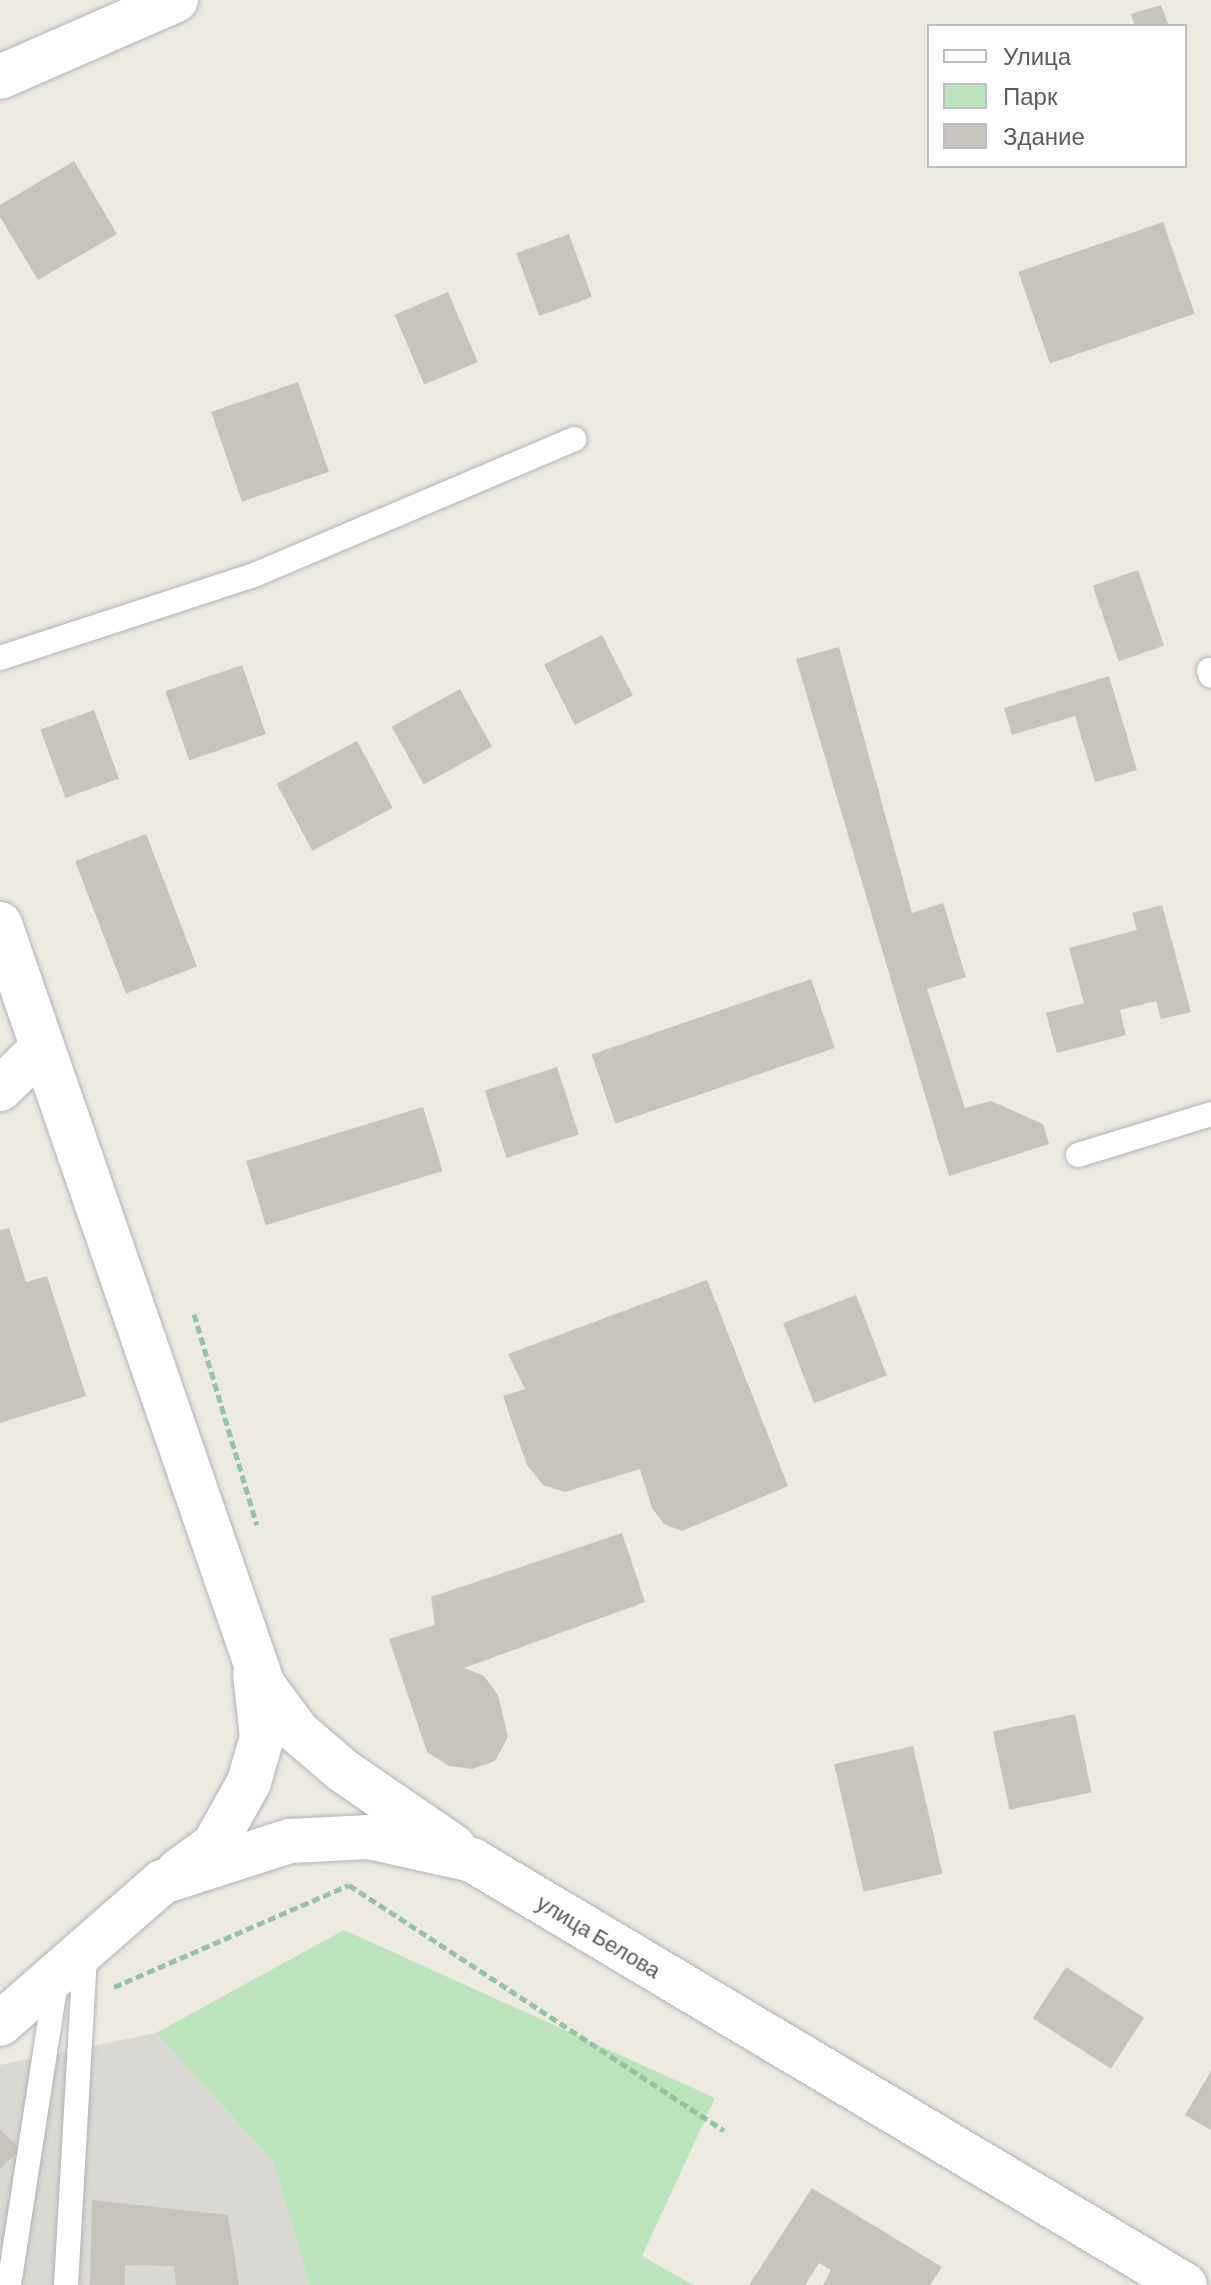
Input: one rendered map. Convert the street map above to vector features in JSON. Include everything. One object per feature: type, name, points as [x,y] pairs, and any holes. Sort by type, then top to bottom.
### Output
[{"type":"main road","points":[[0,77],[176,0]]},
{"type":"main road","points":[[0,924],[253,1659],[262,1737],[249,1782],[214,1845],[162,1882]]},
{"type":"main road","points":[[0,1089],[42,1048]]},
{"type":"main road","points":[[253,1659],[298,1732],[472,1860]]},
{"type":"main road","name":"улица Белова","points":[[0,2024],[64,1981],[162,1882],[290,1841],[369,1837],[472,1860],[1185,2285]]},
{"type":"lane","points":[[0,658],[254,575],[574,439]]},
{"type":"lane","points":[[1078,1155],[1211,1114]]},
{"type":"lane","points":[[9,2285],[64,1981]]},
{"type":"lane","points":[[64,1981],[66,2285]]},
{"type":"path","points":[[194,1314],[261,1538]]},
{"type":"path","points":[[64,1981],[349,1885],[724,2130]]},
{"type":"shaded area","points":[[156,2033],[273,2161],[310,2285],[0,2285],[0,2065]]},
{"type":"green space","points":[[344,1930],[715,2098],[642,2256],[693,2285],[310,2285],[273,2161],[156,2033]]},
{"type":"building","points":[[1161,5],[1168,24],[1134,24],[1131,14]]},
{"type":"building","points":[[74,161],[117,234],[38,280],[0,217],[0,205]]},
{"type":"building","points":[[1163,222],[1195,314],[1050,364],[1018,272]]},
{"type":"building","points":[[569,234],[592,297],[539,316],[516,253]]},
{"type":"building","points":[[448,292],[478,362],[424,385],[395,315]]},
{"type":"building","points":[[298,382],[329,472],[242,502],[211,412]]},
{"type":"building","points":[[1138,570],[1164,646],[1119,661],[1093,586]]},
{"type":"building","points":[[602,635],[633,696],[575,725],[544,665]]},
{"type":"building","points":[[839,647],[912,913],[943,903],[966,977],[927,989],[965,1108],[991,1101],[1043,1124],[1049,1144],[949,1176],[796,659]]},
{"type":"building","points":[[242,665],[266,734],[189,760],[165,691]]},
{"type":"building","points":[[1109,676],[1137,770],[1095,782],[1075,716],[1012,735],[1004,708]]},
{"type":"building","points":[[460,689],[492,747],[424,785],[392,727]]},
{"type":"building","points":[[94,710],[119,779],[65,798],[40,729]]},
{"type":"building","points":[[357,741],[393,808],[312,851],[277,784]]},
{"type":"building","points":[[146,834],[197,967],[126,994],[75,861]]},
{"type":"building","points":[[1162,905],[1191,1012],[1161,1019],[1156,1001],[1120,1010],[1126,1035],[1057,1053],[1046,1013],[1084,1003],[1069,948],[1137,930],[1132,913]]},
{"type":"building","points":[[811,979],[835,1048],[615,1124],[592,1055]]},
{"type":"building","points":[[557,1067],[579,1135],[507,1158],[485,1090]]},
{"type":"building","points":[[423,1107],[443,1171],[266,1225],[246,1161]]},
{"type":"building","points":[[9,1228],[26,1282],[47,1276],[86,1396],[0,1423],[0,1230]]},
{"type":"building","points":[[707,1280],[788,1486],[682,1531],[664,1524],[652,1508],[640,1469],[565,1492],[543,1485],[527,1465],[503,1396],[525,1389],[508,1354]]},
{"type":"building","points":[[856,1295],[887,1375],[814,1403],[783,1323]]},
{"type":"building","points":[[622,1533],[645,1602],[464,1668],[484,1676],[498,1695],[508,1737],[495,1761],[472,1769],[449,1766],[427,1752],[389,1639],[435,1625],[431,1597]]},
{"type":"building","points":[[1075,1714],[1092,1792],[1009,1810],[993,1731]]},
{"type":"building","points":[[913,1746],[942,1874],[864,1892],[834,1764]]},
{"type":"building","points":[[1066,1967],[1144,2018],[1111,2069],[1033,2018]]},
{"type":"building","points":[[1211,2071],[1211,2130],[1185,2115]]},
{"type":"building","points":[[0,2129],[20,2149],[0,2169]]},
{"type":"building","points":[[812,2188],[942,2267],[930,2285],[823,2285],[831,2270],[819,2263],[805,2285],[749,2285]]},
{"type":"building","points":[[92,2200],[228,2215],[239,2285],[176,2285],[174,2266],[125,2265],[125,2285],[90,2285]]}]
